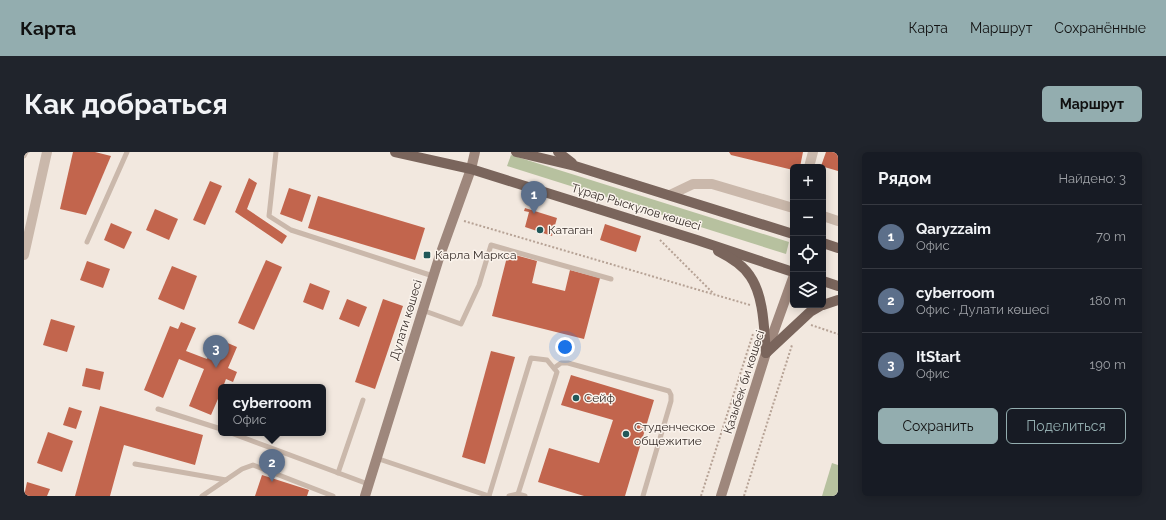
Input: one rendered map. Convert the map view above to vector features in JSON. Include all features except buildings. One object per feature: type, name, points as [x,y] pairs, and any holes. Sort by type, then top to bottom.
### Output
[{"type":"main road","name":"Тұрар Рыскұлов көшесі","points":[[395,152],[471,169],[697,240],[790,271]]},
{"type":"main road","name":"Дулати көшесі","points":[[365,496],[422,310],[471,169],[475,152]]},
{"type":"main road","name":"Тұрар Рыскұлов көшесі","points":[[516,152],[575,166],[790,233]]},
{"type":"main road","points":[[558,152],[575,166]]},
{"type":"main road","points":[[697,240],[720,252],[738,264],[749,275],[756,288],[761,308],[766,353]]},
{"type":"main road","points":[[826,244],[838,248]]},
{"type":"main road","points":[[826,282],[838,286]]},
{"type":"main road","name":"Қазыбек би көшесі","points":[[721,496],[766,353],[790,286]]},
{"type":"main road","points":[[826,304],[838,300]]},
{"type":"main road","points":[[766,353],[810,312],[817,308]]},
{"type":"street","points":[[24,255],[47,152]]},
{"type":"street","points":[[810,164],[813,152]]},
{"type":"street","points":[[670,195],[693,184],[712,184],[790,207]]},
{"type":"street","points":[[826,217],[838,221]]},
{"type":"lane","points":[[24,156],[26,152]]},
{"type":"lane","points":[[87,242],[127,152]]},
{"type":"lane","points":[[276,152],[269,216],[291,230],[433,276]]},
{"type":"lane","points":[[422,310],[461,324],[479,285],[491,245],[611,279]]},
{"type":"lane","points":[[376,458],[489,496],[531,358],[548,360],[557,372],[518,494]]},
{"type":"lane","points":[[554,368],[562,363],[568,363],[669,391],[671,395],[670,401],[643,496]]},
{"type":"lane","points":[[338,473],[363,400]]},
{"type":"lane","points":[[158,409],[218,428]]},
{"type":"lane","points":[[239,436],[368,484]]},
{"type":"lane","points":[[135,464],[226,480]]},
{"type":"lane","points":[[202,496],[242,469],[253,465],[329,495]]},
{"type":"lane","points":[[509,496],[518,494],[525,496]]},
{"type":"path","points":[[453,218],[761,308]]},
{"type":"path","points":[[659,239],[715,295]]},
{"type":"path","points":[[799,322],[838,334]]},
{"type":"path","points":[[701,496],[754,331]]},
{"type":"path","points":[[744,496],[792,344]]},
{"type":"green space","points":[[511,155],[789,242],[786,254],[507,166]]},
{"type":"green space","points":[[832,463],[838,465],[838,496],[822,496]]},
{"type":"place","name":"Qaryzzaim","points":[[534,214]]},
{"type":"place","name":"Катаган","points":[[540,230]]},
{"type":"place","name":"Карла Маркса","points":[[427,255]]},
{"type":"place","name":"ItStart","points":[[216,368]]},
{"type":"place","name":"Сейф","points":[[576,398]]},
{"type":"place","name":"Студенческое общежитие","points":[[626,434]]},
{"type":"place","name":"cyberroom","points":[[272,482]]}]
